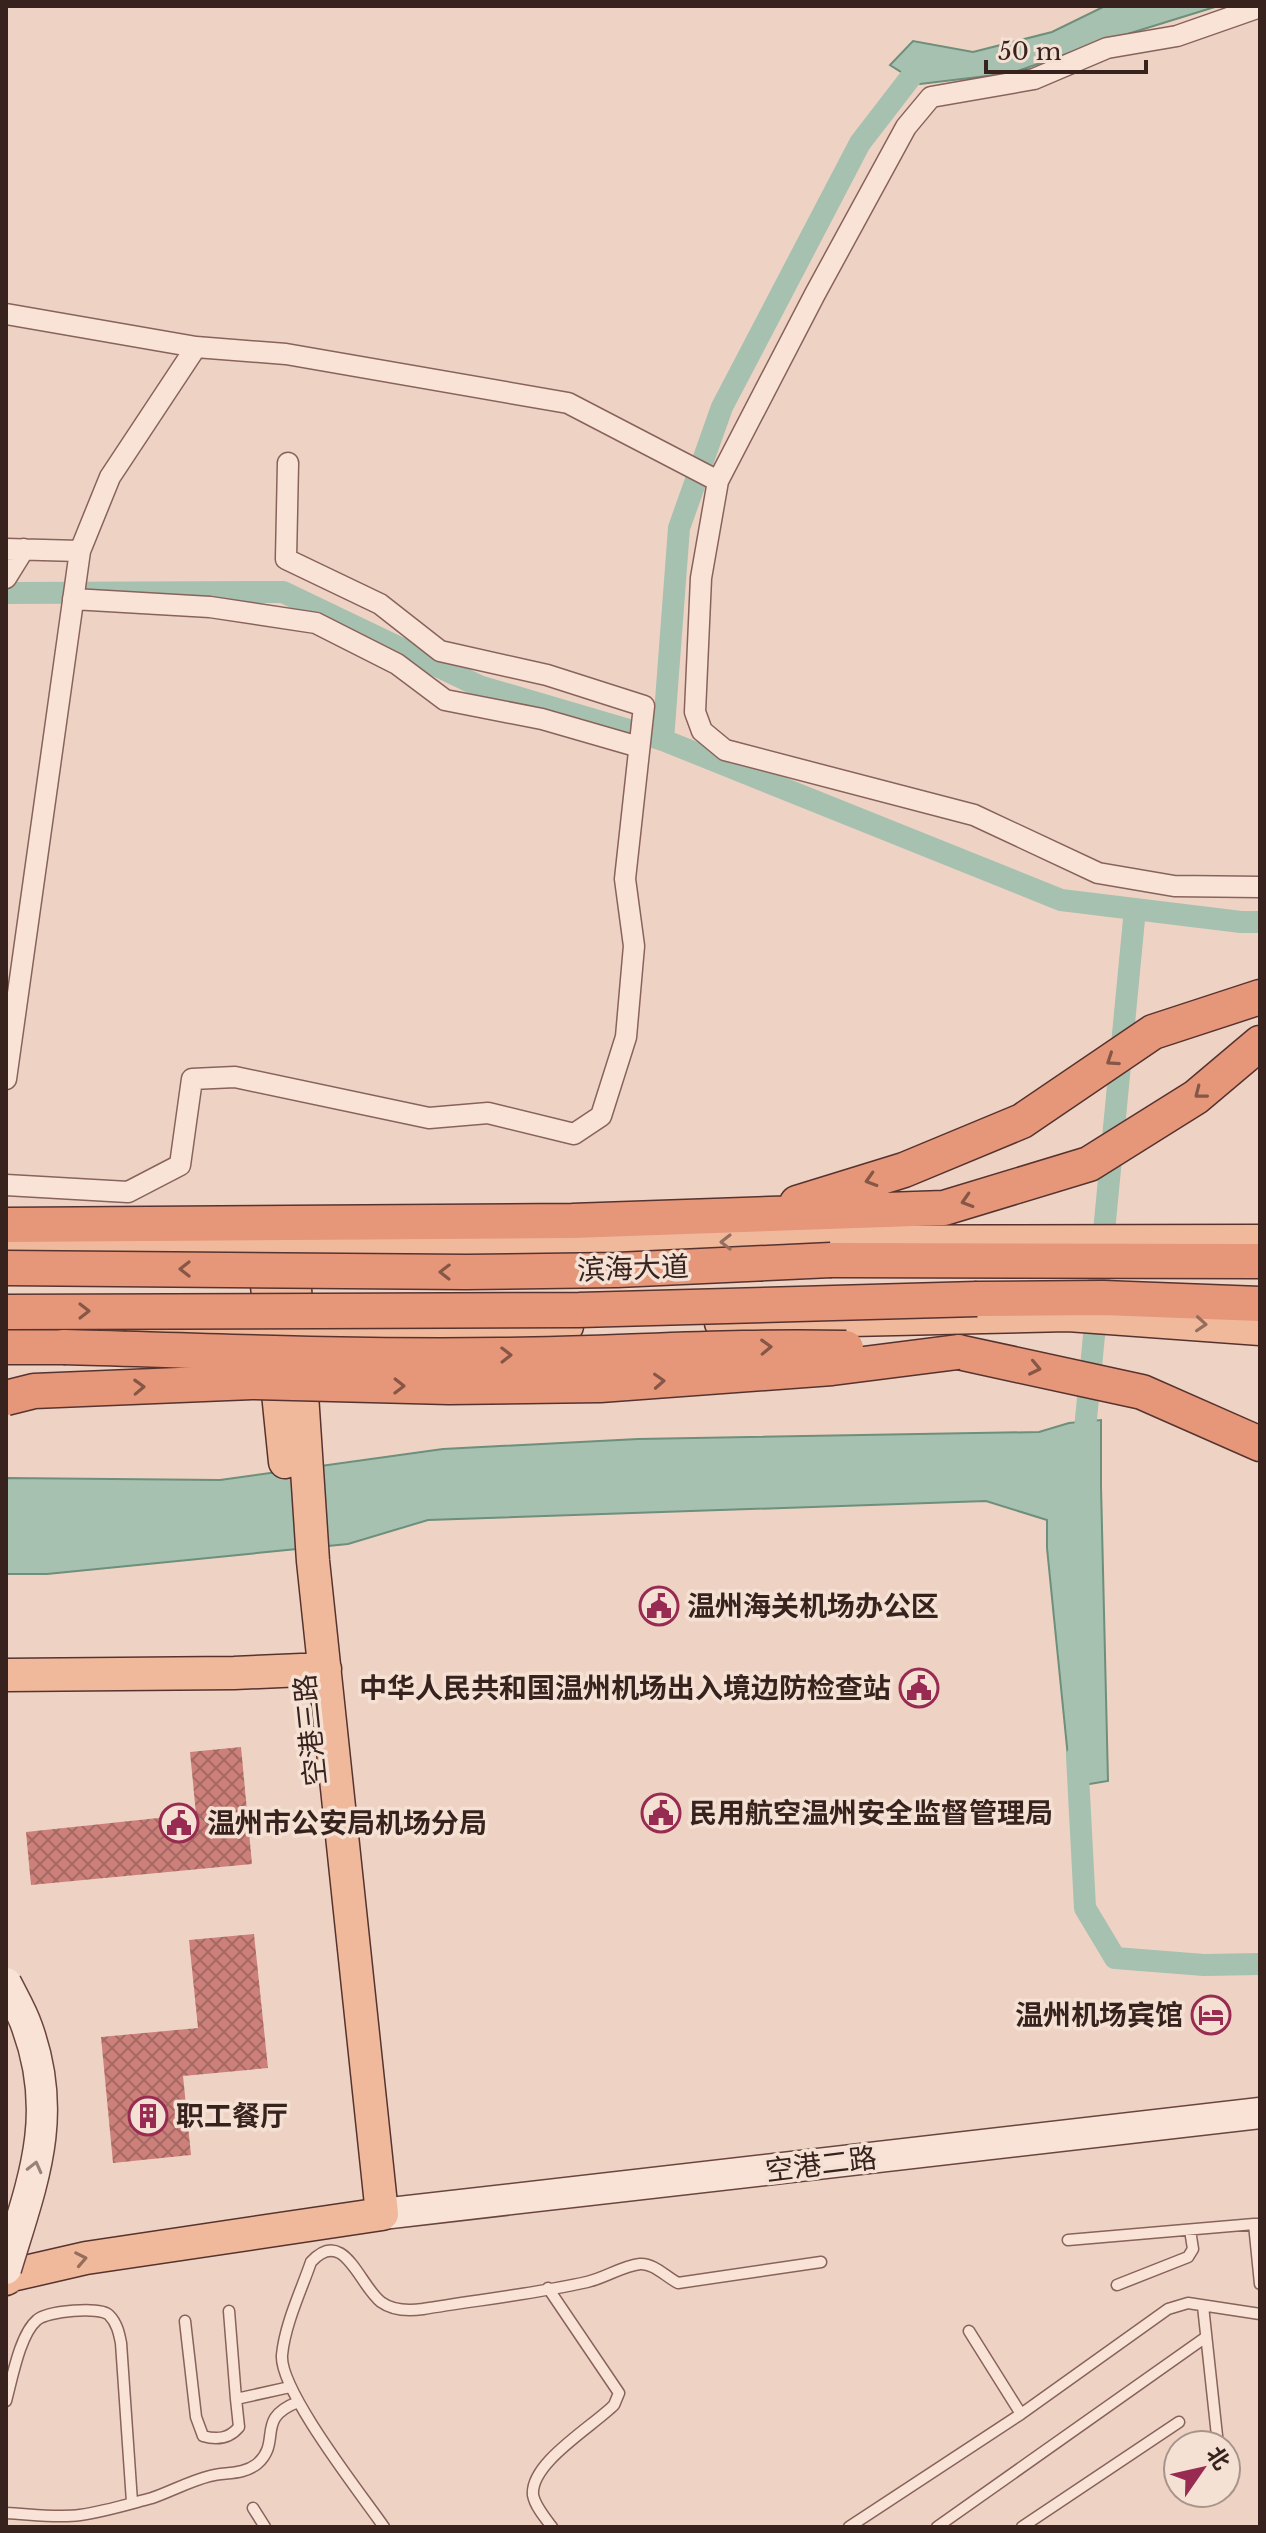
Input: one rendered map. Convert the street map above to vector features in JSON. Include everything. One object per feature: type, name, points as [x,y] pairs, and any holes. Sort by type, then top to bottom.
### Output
[{"type":"highway","points":[[751,1217],[904,1170],[1022,1121],[1153,1032],[1260,997]]},
{"type":"highway","points":[[6,1225],[540,1221],[751,1217],[944,1208],[1089,1164],[1196,1097],[1260,1043]]},
{"type":"highway","name":"滨海大道","points":[[6,1268],[466,1272],[617,1270],[831,1260],[1260,1261]]},
{"type":"highway","name":"滨海大道","points":[[6,1312],[579,1310],[1103,1298],[1260,1304]]},
{"type":"highway","points":[[6,1347],[283,1354],[500,1355],[793,1347],[958,1352],[1142,1392],[1260,1444]]},
{"type":"highway","points":[[6,1398],[34,1391],[252,1382],[449,1387],[600,1385],[832,1368],[958,1352]]},
{"type":"main road","points":[[6,1243],[1260,1241]]},
{"type":"main road","name":"空港三路","points":[[278,1243],[302,1560],[371,2216]]},
{"type":"main road","points":[[6,1336],[1068,1315],[1260,1329]]},
{"type":"main road","points":[[6,1675],[314,1670]]},
{"type":"main road","points":[[6,1983],[27,2026],[39,2067],[43,2108],[42,2143],[6,2269]]},
{"type":"main road","name":"空港二路","points":[[371,2216],[1260,2113]]},
{"type":"main road","points":[[6,2279],[86,2258],[371,2216]]},
{"type":"street","points":[[1260,7],[1177,36],[1107,48],[1034,79],[931,97],[899,141],[718,481],[701,578],[695,712],[702,731],[725,750],[974,815],[1098,873],[1174,886],[1260,887]]},
{"type":"street","points":[[6,314],[196,347],[286,354],[568,403],[718,481]]},
{"type":"street","points":[[6,1079],[80,551],[110,477],[196,347]]},
{"type":"street","points":[[6,1185],[128,1192],[180,1165],[192,1079],[235,1077],[429,1118],[488,1113],[574,1134],[601,1116],[626,1037],[634,946],[625,879],[644,706],[547,675],[440,651],[380,604],[286,559],[288,463]]},
{"type":"street","points":[[6,578],[15,549],[80,551]]},
{"type":"street","points":[[74,592],[210,607],[316,623],[397,664],[445,700],[640,739]]},
{"type":"lane","points":[[1068,2240],[1257,2224],[1260,2284]]},
{"type":"lane","points":[[1117,2285],[1188,2257],[1193,2249],[1190,2230]]},
{"type":"lane","points":[[384,2527],[298,2402],[286,2379],[282,2358],[286,2334],[311,2262],[318,2254],[334,2250],[343,2253],[384,2304],[414,2310],[589,2281],[642,2264],[655,2268],[678,2283],[821,2262]]},
{"type":"lane","points":[[548,2288],[619,2393],[614,2405],[546,2463],[534,2481],[533,2499],[552,2527]]},
{"type":"lane","points":[[849,2527],[1021,2414],[1168,2309],[1188,2303],[1260,2314]]},
{"type":"lane","points":[[1203,2306],[1216,2429]]},
{"type":"lane","points":[[6,2401],[24,2340],[37,2320],[46,2314],[100,2310],[109,2315],[118,2328],[121,2343],[132,2502]]},
{"type":"lane","points":[[185,2321],[196,2417],[203,2436],[213,2439],[227,2437],[239,2427],[229,2311]]},
{"type":"lane","points":[[969,2331],[1021,2414]]},
{"type":"lane","points":[[937,2527],[1206,2337]]},
{"type":"lane","points":[[236,2399],[290,2387]]},
{"type":"lane","points":[[6,2513],[79,2515],[153,2497],[206,2477],[254,2467],[268,2445],[272,2420],[282,2408],[298,2402]]},
{"type":"lane","points":[[1022,2527],[1179,2422]]},
{"type":"lane","points":[[253,2508],[265,2527]]},
{"type":"lane","points":[[64,2515],[71,2527]]},
{"type":"shaded area","points":[[1105,6],[1218,6],[1012,73],[920,84],[890,65],[913,41],[973,52],[1052,32]]},
{"type":"shaded area","points":[[1101,1420],[1108,1781],[1071,1787],[1047,1548],[1047,1520],[986,1501],[428,1520],[348,1544],[47,1574],[6,1574],[6,1478],[220,1480],[443,1449],[638,1439],[1039,1432],[1069,1423]]},
{"type":"building","name":"温州市公安局机场分局","points":[[241,1747],[252,1864],[31,1885],[26,1832],[196,1814],[190,1752]]},
{"type":"building","points":[[254,1934],[268,2068],[183,2076],[191,2155],[113,2163],[101,2037],[198,2028],[189,1940]]},
{"type":"waterway","points":[[663,740],[679,528],[722,407],[860,143],[917,69],[932,64]]},
{"type":"waterway","points":[[6,593],[283,592],[479,686],[663,740],[1061,900],[1260,922]]},
{"type":"waterway","points":[[1083,1450],[1135,909]]},
{"type":"waterway","points":[[1077,1756],[1085,1908],[1115,1958],[1204,1965],[1260,1964]]},
{"type":"place","name":"温州海关机场办公区","points":[[659,1606]]},
{"type":"place","name":"中华人民共和国温州机场出入境边防检查站","points":[[919,1688]]},
{"type":"place","name":"民用航空温州安全监督管理局","points":[[661,1813]]},
{"type":"place","name":"温州市公安局机场分局","points":[[179,1823]]},
{"type":"place","name":"温州机场宾馆","points":[[1211,2015]]},
{"type":"place","name":"职工餐厅","points":[[148,2116]]}]
